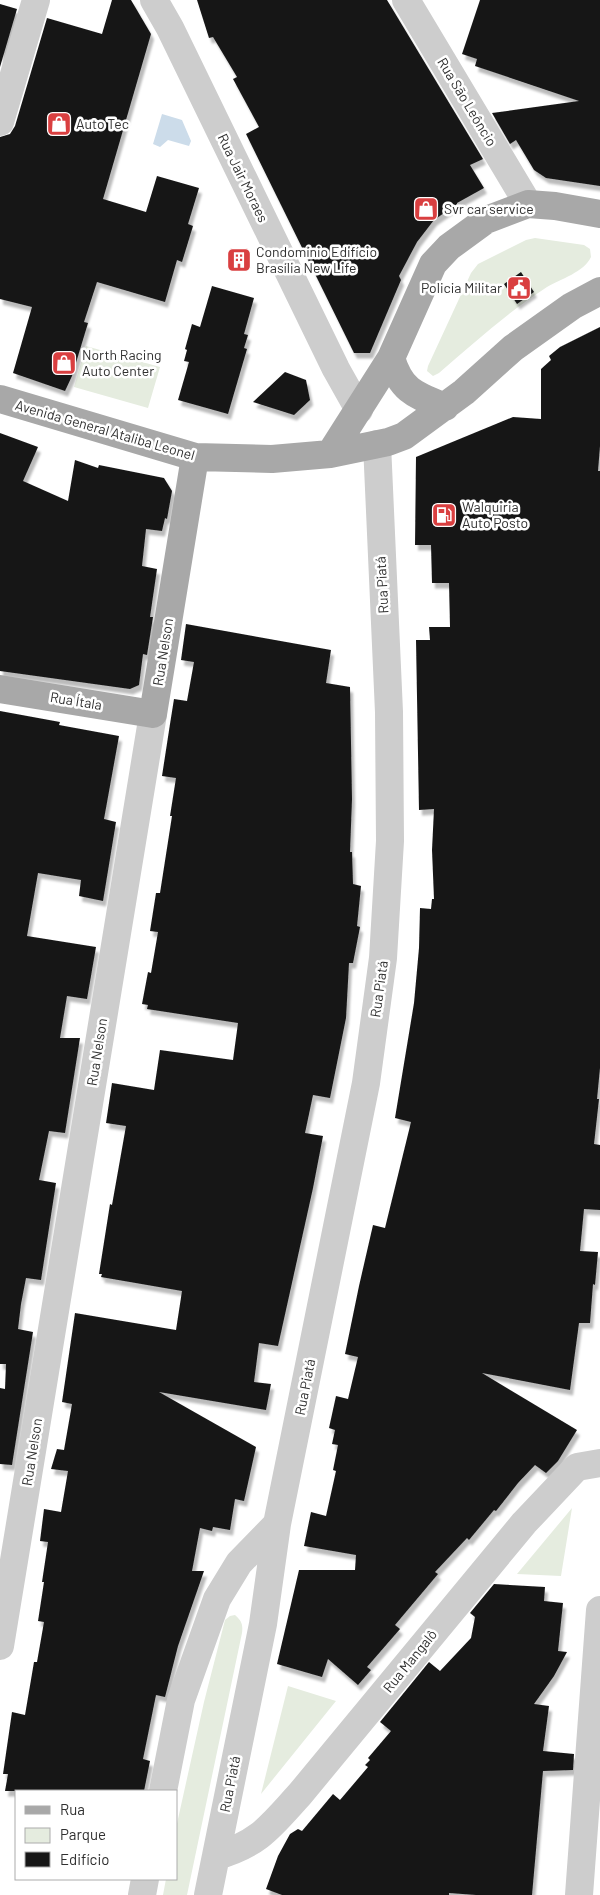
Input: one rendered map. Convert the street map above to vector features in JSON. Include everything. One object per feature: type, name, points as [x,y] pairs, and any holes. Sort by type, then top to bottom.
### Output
[{"type":"main road","points":[[330,454],[390,358],[433,264],[449,247],[486,220],[528,204],[555,206],[600,214]]},
{"type":"main road","name":"Avenida General Ataliba Leonel","points":[[0,399],[195,457],[272,459],[330,454],[388,442],[404,436],[446,407],[513,348],[572,306],[600,290]]},
{"type":"main road","points":[[390,358],[396,374],[404,386],[422,398],[446,407]]},
{"type":"main road","name":"Rua Nelson","points":[[153,714],[195,457]]},
{"type":"main road","name":"Rua Ítala","points":[[0,689],[153,714]]},
{"type":"street","points":[[0,122],[36,0]]},
{"type":"street","name":"Rua Jair Moraes","points":[[154,0],[170,28],[336,368],[359,410]]},
{"type":"street","name":"Rua São Leôncio","points":[[406,0],[528,204]]},
{"type":"street","name":"Rua Piatá","points":[[208,1895],[265,1613],[277,1524],[366,1083],[384,958],[390,841],[389,712],[376,444]]},
{"type":"street","name":"Rua Nelson","points":[[0,1646],[153,714]]},
{"type":"street","name":"Rua Mangalô","points":[[216,1856],[235,1850],[261,1836],[300,1794],[524,1523],[577,1467],[600,1463]]},
{"type":"street","points":[[163,1790],[181,1700],[217,1599],[239,1564],[277,1524]]},
{"type":"street","points":[[227,1583],[247,1582],[257,1594],[265,1613]]},
{"type":"street","points":[[579,1895],[594,1780],[600,1610]]},
{"type":"street","points":[[142,1895],[145,1880]]},
{"type":"green space","points":[[535,238],[584,245],[590,249],[591,257],[578,271],[547,287],[491,328],[439,373],[433,376],[427,371],[428,366],[471,273],[478,264],[526,240]]},
{"type":"green space","points":[[86,346],[160,367],[148,408],[74,387]]},
{"type":"green space","points":[[572,1508],[561,1576],[517,1574]]},
{"type":"green space","points":[[235,1615],[242,1623],[242,1633],[187,1895],[163,1895],[166,1880],[178,1880],[178,1819],[204,1702],[225,1620]]},
{"type":"green space","points":[[288,1686],[336,1701],[261,1794]]},
{"type":"water","points":[[162,114],[182,120],[191,141],[189,146],[168,140],[160,147],[153,144]]},
{"type":"building","points":[[112,0],[131,0],[151,34],[103,199],[146,212],[157,176],[199,188],[188,224],[193,226],[182,262],[177,260],[165,302],[97,282],[84,322],[88,323],[72,376],[65,391],[13,373],[32,307],[0,299],[0,137],[10,134],[15,126],[47,18],[102,34]]},
{"type":"building","points":[[197,0],[387,0],[483,159],[470,165],[484,188],[457,203],[434,220],[417,242],[399,276],[401,280],[370,353],[354,353],[246,134],[259,127],[233,79],[237,77],[213,37],[209,38]]},
{"type":"building","points":[[480,0],[600,0],[600,186],[546,178],[534,170],[516,140],[510,144],[492,113],[579,101],[475,66],[477,59],[462,54]]},
{"type":"building","points":[[0,4],[17,9],[0,67]]},
{"type":"building","name":"Policia Militar","points":[[521,272],[534,292],[517,304],[504,284]]},
{"type":"building","points":[[212,286],[254,298],[244,334],[248,335],[244,348],[247,349],[228,414],[178,400],[189,362],[184,361],[187,350],[185,349],[192,324],[200,327]]},
{"type":"building","points":[[600,327],[600,446],[598,471],[600,471],[600,1068],[594,1144],[600,1145],[600,1210],[584,1209],[580,1251],[598,1252],[595,1285],[593,1284],[590,1323],[579,1323],[570,1390],[482,1373],[577,1430],[558,1461],[546,1473],[535,1465],[469,1540],[467,1538],[435,1572],[438,1574],[395,1625],[400,1629],[367,1667],[371,1670],[358,1685],[328,1659],[322,1677],[277,1664],[299,1570],[355,1570],[356,1555],[304,1546],[311,1512],[326,1516],[336,1471],[333,1470],[338,1445],[332,1444],[335,1430],[329,1428],[336,1396],[348,1399],[358,1357],[345,1354],[359,1286],[373,1225],[385,1228],[411,1122],[395,1118],[414,1003],[419,948],[420,908],[431,909],[432,899],[434,899],[432,850],[434,809],[419,810],[416,640],[430,640],[429,627],[450,627],[449,583],[432,583],[431,545],[415,545],[416,457],[513,417],[541,419],[541,369],[551,360],[549,356],[560,347]]},
{"type":"building","points":[[285,372],[306,380],[310,400],[294,415],[253,402]]},
{"type":"building","points":[[0,433],[38,447],[23,481],[68,501],[75,460],[98,468],[99,465],[164,478],[172,491],[167,519],[165,518],[162,531],[146,529],[142,566],[157,569],[150,617],[153,617],[147,655],[143,654],[139,685],[130,689],[0,671]]},
{"type":"building","points":[[186,624],[331,650],[326,683],[350,687],[352,799],[350,852],[352,852],[353,884],[361,886],[357,926],[360,927],[353,963],[349,963],[346,1018],[330,1098],[313,1095],[305,1133],[323,1136],[278,1346],[259,1343],[254,1382],[271,1384],[266,1410],[159,1392],[256,1447],[244,1501],[235,1499],[230,1530],[213,1527],[212,1531],[200,1528],[192,1571],[204,1571],[178,1646],[165,1697],[156,1695],[143,1759],[150,1761],[144,1790],[5,1791],[8,1774],[3,1774],[12,1712],[25,1715],[34,1662],[37,1662],[44,1622],[38,1621],[48,1542],[40,1541],[44,1509],[61,1512],[68,1471],[51,1469],[57,1449],[64,1450],[72,1404],[62,1402],[75,1313],[176,1330],[182,1291],[101,1277],[102,1274],[99,1274],[110,1204],[112,1205],[126,1126],[106,1123],[112,1083],[154,1090],[160,1050],[233,1060],[238,1023],[147,1009],[148,1005],[142,1004],[148,972],[151,973],[158,932],[150,931],[156,893],[160,893],[176,778],[162,776],[174,699],[187,701],[194,662],[181,660]]},
{"type":"building","points":[[0,711],[60,722],[59,725],[119,736],[104,819],[116,822],[103,901],[79,896],[81,880],[38,873],[27,936],[96,947],[87,999],[67,996],[60,1038],[80,1038],[65,1133],[49,1131],[39,1180],[56,1183],[41,1280],[26,1278],[21,1304],[18,1329],[33,1332],[12,1465],[0,1464],[0,1388],[5,1389],[6,1364],[0,1364]]},
{"type":"building","points":[[494,1584],[545,1587],[544,1601],[563,1603],[558,1651],[567,1652],[554,1676],[534,1704],[549,1706],[543,1751],[574,1754],[573,1770],[543,1771],[532,1895],[449,1893],[449,1895],[282,1895],[266,1889],[278,1856],[290,1834],[298,1829],[302,1831],[333,1794],[340,1800],[368,1767],[365,1765],[370,1760],[368,1758],[391,1731],[380,1722],[429,1662],[440,1671],[471,1638],[475,1617],[470,1613]]},
{"type":"place","name":"Auto Tec","points":[[59,124]]},
{"type":"place","name":"Svr car service","points":[[426,209]]},
{"type":"place","name":"Condomínio Edifício Brasília New Life","points":[[239,260]]},
{"type":"place","name":"Policia Militar","points":[[519,288]]},
{"type":"place","name":"North Racing Auto Center","points":[[64,363]]},
{"type":"place","name":"Walquiria Auto Posto","points":[[444,515]]}]
